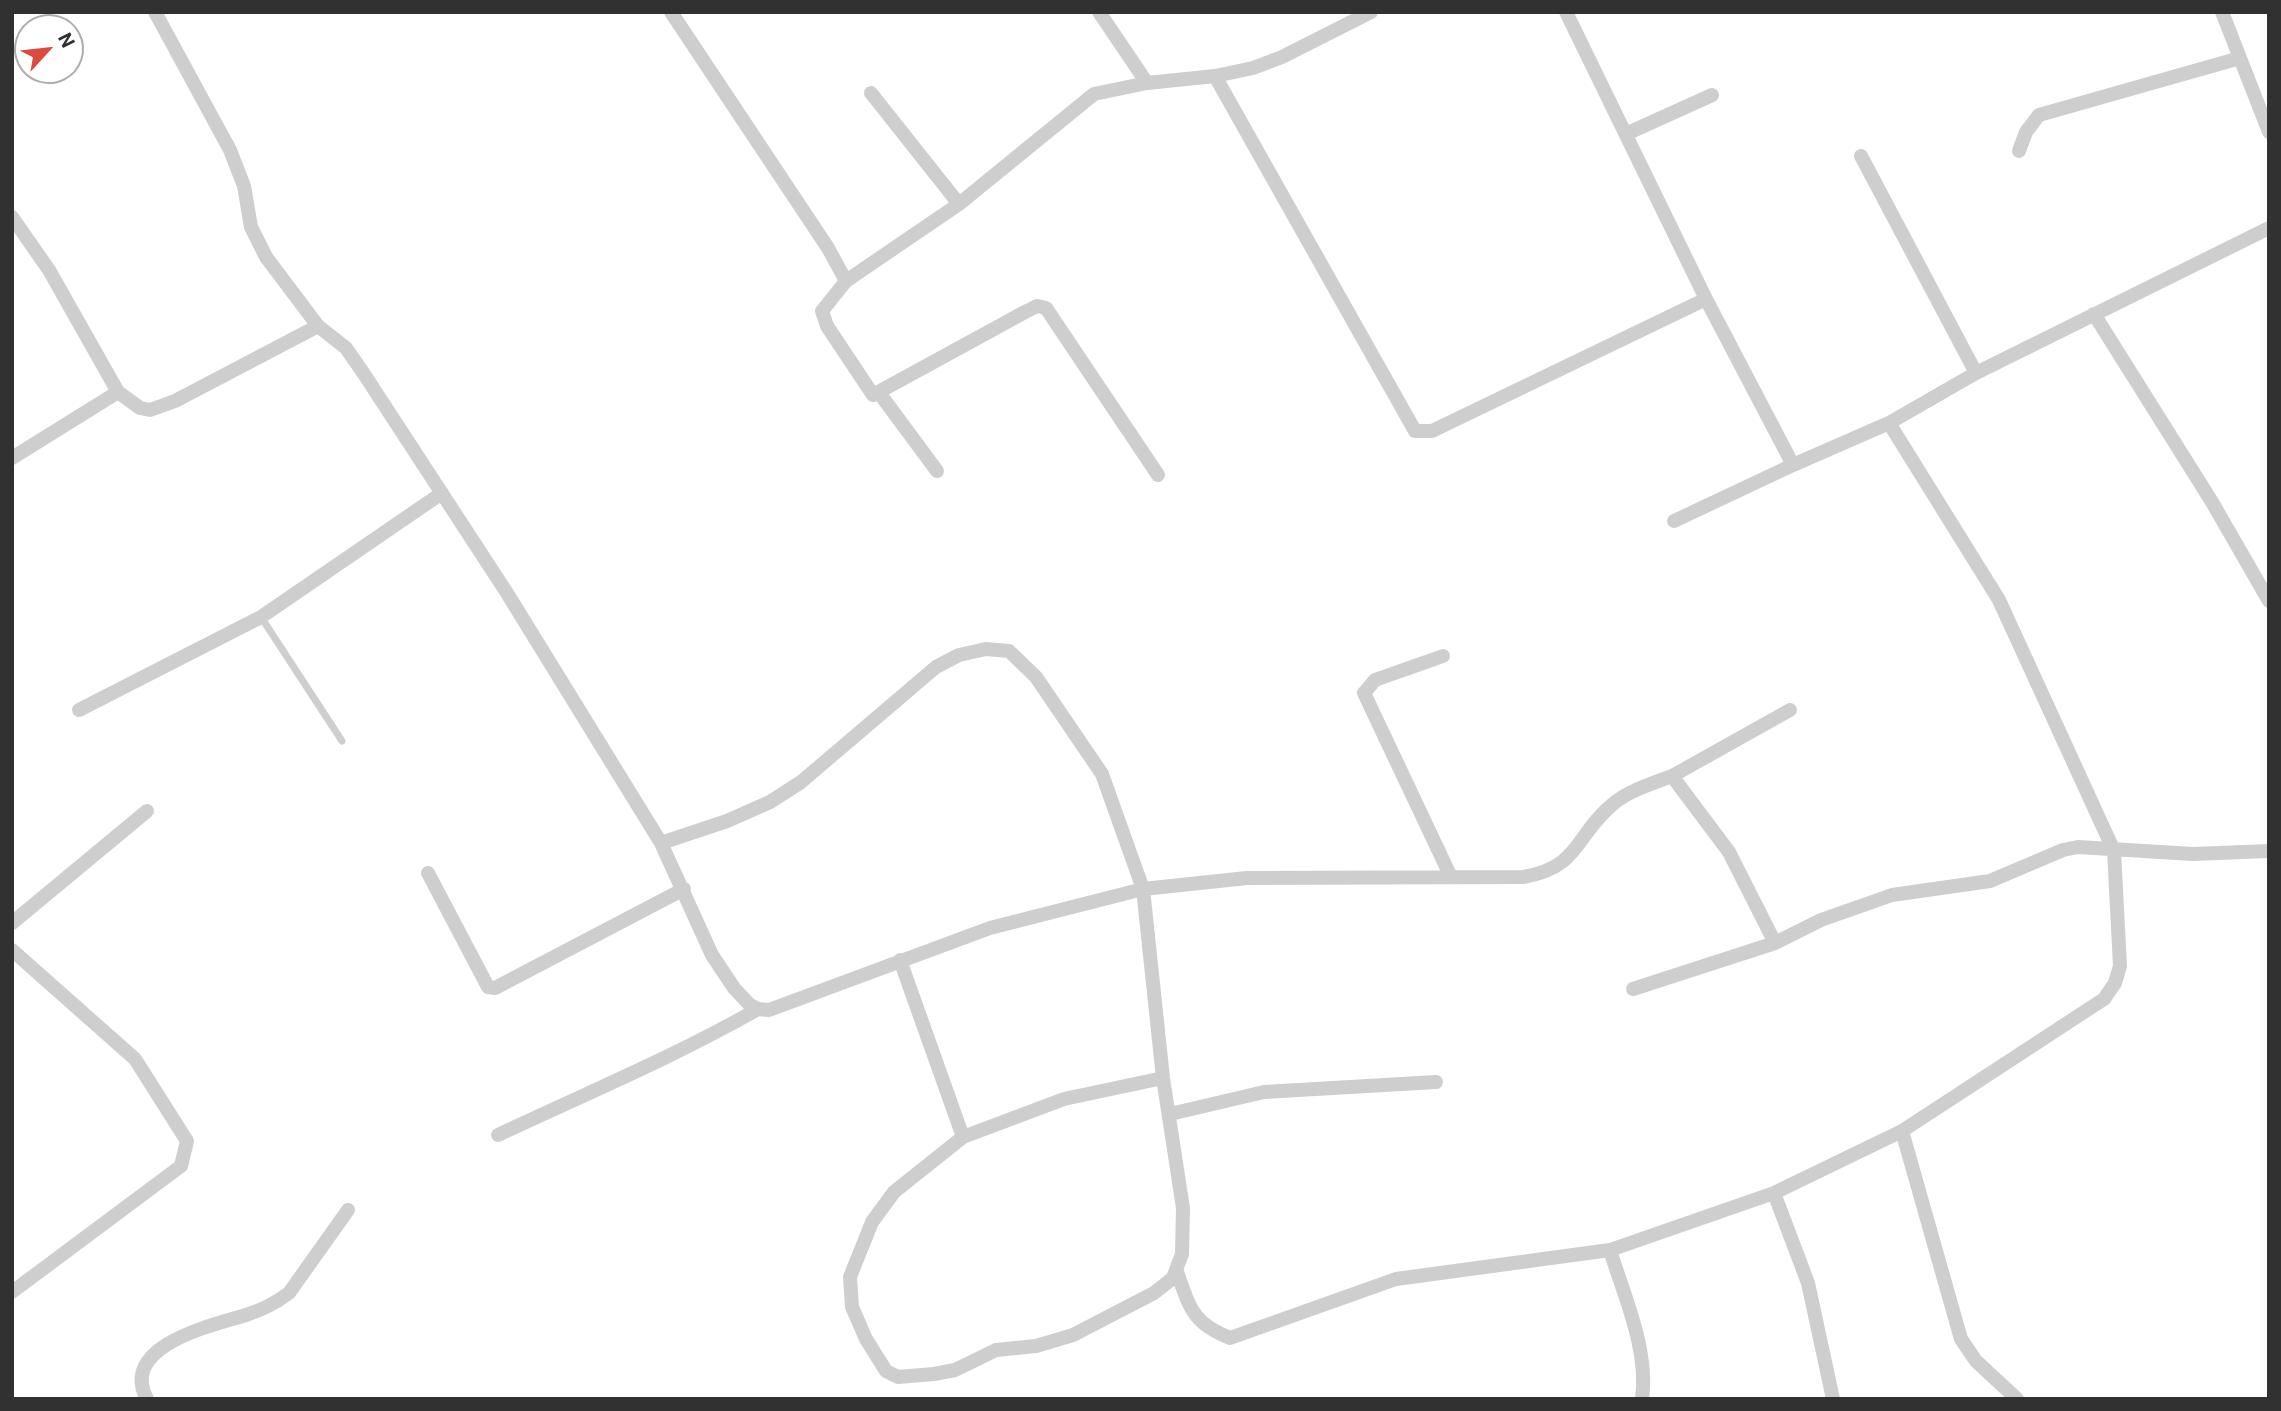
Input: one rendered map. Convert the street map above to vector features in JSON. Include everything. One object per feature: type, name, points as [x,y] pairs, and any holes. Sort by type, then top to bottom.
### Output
[{"type":"street","points":[[155,12],[230,150],[244,186],[251,227],[266,257],[318,326],[346,348],[442,493],[661,843],[712,955],[734,988],[758,1009]]},
{"type":"street","points":[[671,12],[828,248],[846,281]]},
{"type":"street","points":[[1098,12],[1147,83]]},
{"type":"street","points":[[1158,475],[1046,308],[1037,306],[1025,312],[880,394],[873,395],[823,318],[822,311],[846,281],[959,204],[1094,94],[1147,83],[1216,76],[1254,68],[1282,57],[1371,12]]},
{"type":"street","points":[[1566,12],[1628,133],[1706,299],[1793,465]]},
{"type":"street","points":[[2222,12],[2240,58],[2264,101],[2269,132]]},
{"type":"street","points":[[2020,151],[2026,132],[2039,115],[2240,58]]},
{"type":"street","points":[[1216,76],[1415,431],[1432,431],[1706,299]]},
{"type":"street","points":[[871,93],[959,204]]},
{"type":"street","points":[[1628,133],[1712,95]]},
{"type":"street","points":[[1861,156],[1976,373]]},
{"type":"street","points":[[12,217],[49,270],[118,392],[140,408],[150,410],[176,401],[318,326]]},
{"type":"street","points":[[1674,521],[1889,423],[1976,373],[2269,228]]},
{"type":"street","points":[[2094,314],[2213,502],[2269,601]]},
{"type":"street","points":[[12,458],[118,392]]},
{"type":"street","points":[[880,394],[937,471]]},
{"type":"street","points":[[1177,1272],[1193,1315],[1208,1329],[1230,1338],[1396,1279],[1610,1250],[1774,1194],[1902,1131],[2104,999],[2115,983],[2120,966],[2114,851],[1999,600],[1889,423]]},
{"type":"street","points":[[79,710],[261,617],[442,493]]},
{"type":"street","points":[[661,843],[727,821],[770,802],[801,782],[936,667],[959,655],[986,649],[1009,651],[1036,677],[1102,774],[1143,889],[1163,1078],[1182,1208],[1182,1254],[1177,1272],[1154,1293],[1073,1335],[1036,1346],[996,1350],[955,1370],[898,1377],[886,1371],[866,1339],[852,1307],[850,1277],[872,1222],[894,1192],[963,1137],[1065,1099],[1163,1078]]},
{"type":"street","points":[[1443,656],[1375,680],[1364,693],[1451,877]]},
{"type":"street","points":[[498,1135],[640,1068],[691,1048],[758,1009],[769,1010],[990,928],[1143,889],[1247,878],[1523,877],[1546,874],[1562,865],[1613,803],[1672,776],[1790,710]]},
{"type":"street","points":[[1672,776],[1729,852],[1775,943]]},
{"type":"street","points":[[12,923],[147,811]]},
{"type":"street","points":[[1633,989],[1775,943],[1821,920],[1892,895],[1990,881],[2078,847],[2193,854],[2269,851]]},
{"type":"street","points":[[428,873],[475,967],[488,987],[495,988],[684,889]]},
{"type":"street","points":[[12,950],[135,1059],[187,1141],[181,1166],[12,1292]]},
{"type":"street","points":[[900,960],[963,1137]]},
{"type":"street","points":[[1170,1114],[1264,1092],[1436,1082]]},
{"type":"street","points":[[1902,1131],[1961,1339],[1976,1361],[2017,1399]]},
{"type":"street","points":[[1774,1194],[1808,1283],[1833,1399]]},
{"type":"street","points":[[147,1399],[142,1390],[142,1373],[158,1351],[199,1329],[246,1315],[283,1297],[301,1279],[348,1210]]},
{"type":"street","points":[[1610,1250],[1636,1332],[1644,1387],[1642,1399]]},
{"type":"lane","points":[[261,617],[342,741]]}]
